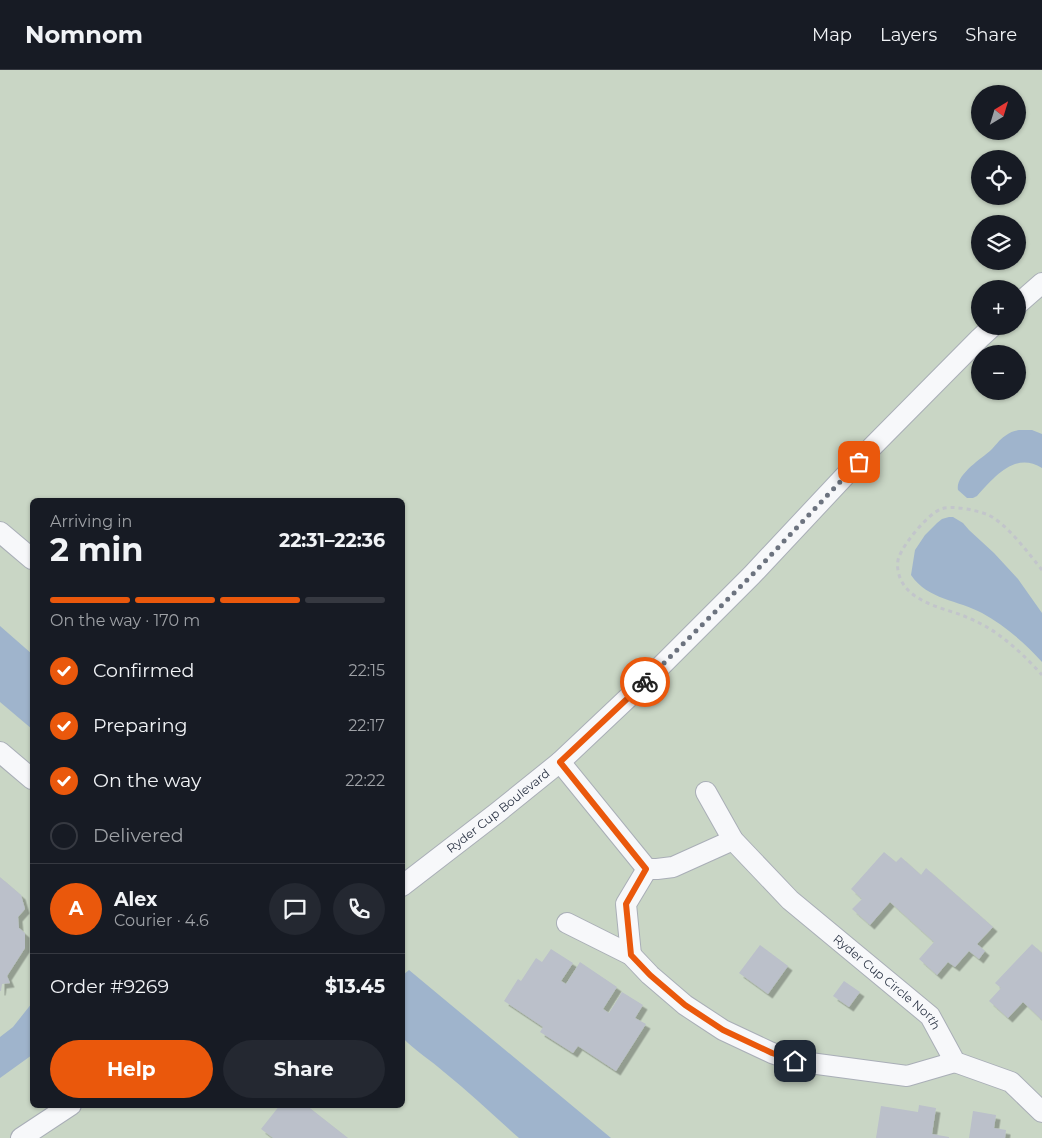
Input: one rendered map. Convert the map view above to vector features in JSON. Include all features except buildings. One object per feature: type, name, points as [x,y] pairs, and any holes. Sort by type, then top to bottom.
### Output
[{"type":"street","points":[[1026,297],[1042,283]]},
{"type":"street","name":"Ryder Cup Boulevard","points":[[406,877],[560,762],[649,678],[752,575],[872,447],[983,335]]},
{"type":"street","points":[[0,532],[30,557]]},
{"type":"street","points":[[0,752],[30,776]]},
{"type":"street","points":[[560,762],[646,869]]},
{"type":"street","name":"Ryder Cup Circle North","points":[[706,792],[733,840],[790,900],[930,1016],[955,1062]]},
{"type":"street","points":[[646,869],[673,867],[733,840]]},
{"type":"street","points":[[631,955],[626,904],[646,869]]},
{"type":"street","points":[[567,923],[631,955],[650,975],[685,1005],[723,1030],[772,1053],[795,1061],[907,1076],[955,1062],[1011,1082],[1042,1112]]},
{"type":"street","points":[[21,1138],[66,1108]]},
{"type":"path","points":[[1042,570],[1001,524],[987,514],[951,507],[940,509],[929,518],[904,546],[898,558],[898,571],[902,583],[912,593],[926,602],[987,627],[1009,643],[1042,675]]},
{"type":"green space","points":[[0,70],[1042,70],[1042,1138],[0,1138]]},
{"type":"water","points":[[1019,430],[1032,430],[1042,434],[1042,468],[1032,464],[1022,463],[1014,465],[1005,469],[977,496],[967,498],[958,490],[958,484],[964,473],[1003,438]]},
{"type":"water","points":[[953,517],[963,523],[994,553],[1018,579],[1042,613],[1042,662],[1021,641],[998,623],[973,609],[935,595],[926,590],[911,575],[915,550],[925,535],[937,523]]},
{"type":"water","points":[[0,626],[30,652],[30,727],[0,702]]},
{"type":"water","points":[[409,970],[611,1138],[519,1138],[405,1040],[405,973]]},
{"type":"water","points":[[30,1006],[30,1056],[0,1078],[0,1037],[13,1027]]},
{"type":"way so far","points":[[645,682],[752,575],[859,462]]},
{"type":"route","points":[[645,682],[560,762],[646,869],[626,904],[631,955],[650,975],[685,1005],[723,1030],[772,1053],[795,1061]]}]
